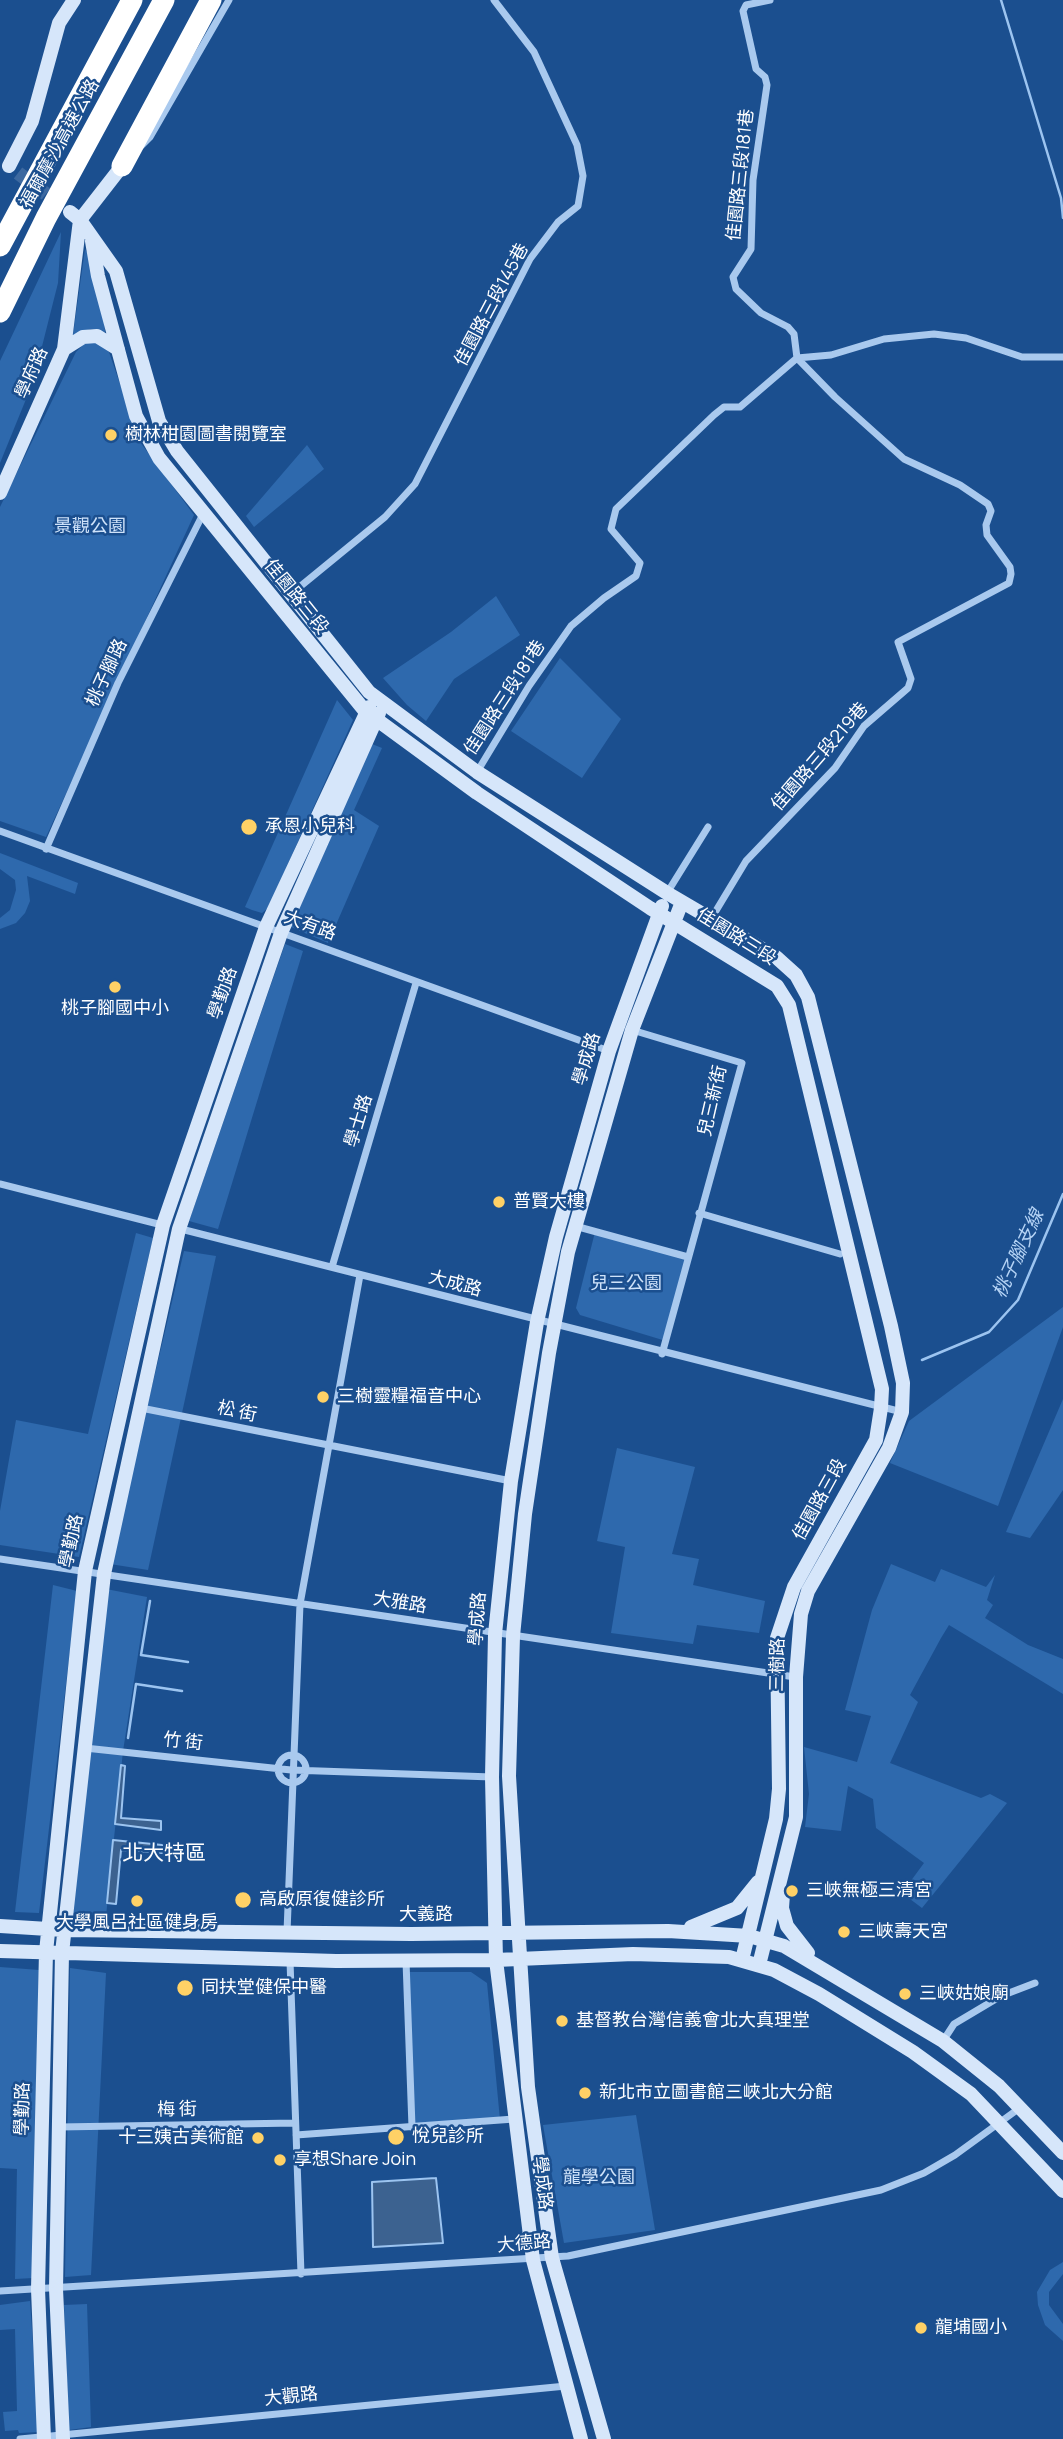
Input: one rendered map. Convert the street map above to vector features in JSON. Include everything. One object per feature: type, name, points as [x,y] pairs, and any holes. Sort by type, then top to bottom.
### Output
[{"type":"highway","name":"福爾摩沙高速公路","points":[[0,246],[132,0]]},
{"type":"highway","name":"福爾摩沙高速公路","points":[[0,312],[46,218],[164,0]]},
{"type":"highway","points":[[129,66],[170,0]]},
{"type":"highway","points":[[122,166],[209,3]]},
{"type":"street","points":[[9,166],[32,121],[59,23],[74,0]]},
{"type":"street","points":[[75,216],[150,137],[229,0]]},
{"type":"street","name":"佳園路三段145巷","points":[[291,594],[385,517],[415,484],[530,259],[558,222],[578,206],[583,176],[577,145],[534,52],[494,0]]},
{"type":"street","name":"佳園路三段181巷","points":[[477,772],[529,686],[571,626],[636,576],[640,563],[611,529],[616,509],[723,407],[740,407],[797,358],[794,334],[788,327],[761,313],[736,289],[733,277],[751,249],[753,180],[767,85],[765,77],[756,69],[743,11],[746,5],[770,0]]},
{"type":"street","name":"佳園路三段","points":[[75,216],[116,271],[159,421],[177,451],[379,702],[477,772],[710,920],[776,957],[796,975],[808,997],[891,1326],[903,1383],[902,1412]]},
{"type":"street","name":"學府路","points":[[0,493],[64,349],[75,216]]},
{"type":"street","name":"佳園路三段","points":[[92,236],[98,276],[136,416],[159,458],[371,716],[477,793],[665,917],[777,986],[789,1005],[882,1389],[876,1440],[784,1609],[777,1638],[779,1789],[765,1868],[742,1961]]},
{"type":"street","points":[[797,358],[831,355],[884,339],[934,334],[965,338],[1022,357],[1063,357]]},
{"type":"street","points":[[64,349],[83,337],[97,336],[118,349]]},
{"type":"street","name":"佳園路三段219巷","points":[[710,920],[746,861],[826,778],[864,726],[908,688],[911,679],[898,642],[1009,583],[1011,574],[1010,567],[987,535],[986,525],[991,510],[988,504],[960,485],[904,459],[835,397],[797,358]]},
{"type":"street","name":"桃子腳路","points":[[46,849],[118,683],[203,514]]},
{"type":"street","name":"學勤路","points":[[44,2438],[38,2290],[46,1952],[85,1571],[163,1225],[266,927],[379,702]]},
{"type":"street","name":"學勤路","points":[[63,2437],[55,2289],[62,1953],[104,1574],[179,1229],[281,933],[371,716]]},
{"type":"street","name":"學成路","points":[[604,2439],[552,2258],[528,2087],[509,1776],[513,1636],[525,1514],[554,1326],[575,1226],[665,917],[667,893],[708,827]]},
{"type":"street","name":"大有路","points":[[0,831],[609,1051]]},
{"type":"street","name":"學成路","points":[[581,2439],[533,2260],[496,1960],[492,1777],[495,1633],[511,1481],[537,1322],[556,1237],[609,1051],[665,917],[682,902]]},
{"type":"street","name":"學士路","points":[[332,1267],[416,983]]},
{"type":"street","name":"兒三新街","points":[[632,1030],[742,1063],[662,1354]]},
{"type":"street","name":"大成路","points":[[0,1184],[332,1267],[662,1354],[902,1412]]},
{"type":"street","points":[[699,1213],[840,1254]]},
{"type":"street","points":[[575,1226],[688,1257]]},
{"type":"street","points":[[287,1933],[291,1770],[300,1604],[360,1275]]},
{"type":"street","name":"松 街","points":[[140,1408],[511,1481]]},
{"type":"street","name":"三樹路","points":[[759,1965],[767,1941],[798,1802],[796,1640],[808,1591],[888,1448],[902,1412]]},
{"type":"street","name":"大雅路","points":[[0,1559],[796,1677]]},
{"type":"street","name":"竹 街","points":[[84,1748],[291,1770],[492,1777]]},
{"type":"street","points":[[292,1755],[304,1761],[307,1770],[303,1779],[291,1784],[281,1779],[278,1768],[282,1759],[292,1755]]},
{"type":"street","points":[[786,1858],[782,1908],[787,1926],[801,1947],[844,1979]]},
{"type":"street","points":[[668,1931],[698,1926],[737,1908],[755,1889],[765,1868]]},
{"type":"street","name":"大義路","points":[[0,1926],[64,1930],[287,1933],[668,1931],[749,1936],[767,1941]]},
{"type":"street","points":[[767,1941],[784,1946],[844,1979],[943,2041],[980,2068],[1021,2107],[1059,2149],[1037,2161]]},
{"type":"street","points":[[0,1951],[290,1961],[496,1960],[671,1954],[742,1961],[759,1965],[819,1994],[874,2026],[971,2094],[1063,2191]]},
{"type":"street","points":[[290,1961],[301,2274]]},
{"type":"street","points":[[406,1961],[412,2127]]},
{"type":"street","points":[[943,2041],[954,2024],[1001,1997],[1035,1983]]},
{"type":"street","name":"大德路","points":[[0,2291],[552,2258],[881,2190],[924,2173],[1021,2107]]},
{"type":"street","points":[[296,2135],[514,2119]]},
{"type":"street","name":"梅 街","points":[[60,2127],[295,2123]]},
{"type":"street","name":"大觀路","points":[[20,2439],[63,2437],[566,2386]]},
{"type":"green space","points":[[61,232],[58,283],[33,382],[0,463],[0,361]]},
{"type":"green space","points":[[85,249],[101,277],[105,332],[91,329],[73,335]]},
{"type":"green space","name":"景觀公園","points":[[93,342],[103,345],[109,352],[140,442],[194,515],[46,837],[0,821],[0,507],[76,352],[84,344]]},
{"type":"green space","points":[[307,445],[324,469],[254,527],[246,516]]},
{"type":"green space","points":[[496,596],[520,635],[454,679],[426,721],[407,705],[383,678],[451,632]]},
{"type":"green space","points":[[560,658],[621,719],[582,778],[511,731]]},
{"type":"green space","points":[[337,700],[353,720],[268,908],[262,913],[252,910],[245,907]]},
{"type":"green space","points":[[372,744],[382,748],[354,810],[379,826],[328,943],[291,927]]},
{"type":"green space","points":[[0,853],[78,883],[75,894],[27,876],[30,901],[25,913],[16,923],[0,929],[0,918],[10,910],[16,890],[15,880],[0,869]]},
{"type":"green space","points":[[285,944],[303,951],[218,1229],[189,1221]]},
{"type":"green space","name":"兒三公園","points":[[595,1232],[688,1257],[666,1341],[580,1315],[576,1308]]},
{"type":"green space","points":[[136,1233],[153,1238],[79,1557],[0,1545],[0,1511],[16,1420],[88,1434]]},
{"type":"green space","points":[[184,1251],[216,1256],[148,1570],[110,1564]]},
{"type":"green space","points":[[1063,1307],[1063,1327],[998,1506],[890,1463],[909,1421]]},
{"type":"green space","points":[[1063,1399],[1063,1490],[1030,1538],[1006,1532]]},
{"type":"green space","points":[[617,1448],[695,1467],[672,1554],[699,1559],[693,1585],[765,1601],[759,1633],[697,1625],[693,1644],[611,1633],[625,1547],[597,1541]]},
{"type":"green space","points":[[891,1564],[935,1582],[941,1569],[986,1587],[995,1575],[987,1600],[993,1605],[985,1618],[1028,1645],[1063,1659],[1063,1694],[949,1625],[941,1638],[910,1695],[918,1702],[890,1763],[981,1798],[990,1794],[1007,1803],[922,1908],[902,1893],[924,1863],[876,1828],[873,1799],[848,1786],[841,1831],[805,1827],[809,1794],[804,1747],[857,1762],[871,1716],[845,1710],[872,1610]]},
{"type":"green space","points":[[53,1585],[77,1591],[39,1913],[15,1912]]},
{"type":"green space","points":[[106,1589],[147,1597],[123,1751],[106,1916],[73,1913]]},
{"type":"green space","points":[[0,1967],[39,1970],[33,2278],[15,2279],[17,2169],[0,2168]]},
{"type":"green space","points":[[70,1968],[106,1973],[91,2275],[65,2277]]},
{"type":"green space","points":[[406,1972],[471,1972],[487,1983],[500,2120],[412,2127]]},
{"type":"green space","name":"龍學公園","points":[[636,2115],[655,2230],[564,2243],[543,2125]]},
{"type":"green space","points":[[1063,2262],[1063,2274],[1049,2292],[1049,2305],[1063,2324],[1063,2341],[1045,2325],[1037,2292],[1050,2270]]},
{"type":"green space","points":[[30,2301],[39,2432],[19,2433],[18,2430],[5,2431],[3,2412],[17,2411],[15,2329],[0,2330],[0,2305]]},
{"type":"green space","points":[[87,2304],[91,2427],[69,2430],[64,2305]]},
{"type":"shaded area","points":[[121,1765],[125,1766],[121,1818],[161,1821],[161,1830],[115,1824]]},
{"type":"shaded area","points":[[113,1840],[162,1845],[163,1853],[121,1850],[116,1904],[107,1903]]},
{"type":"shaded area","points":[[436,2178],[443,2243],[373,2247],[372,2182]]},
{"type":"waterway","name":"桃子腳支線","points":[[1001,0],[1061,198],[1063,218]]},
{"type":"waterway","name":"桃子腳支線","points":[[922,1360],[989,1332],[1018,1300],[1063,1194]]},
{"type":"waterway","points":[[150,1601],[141,1655],[188,1662]]},
{"type":"waterway","points":[[128,1738],[136,1684],[182,1691]]},
{"type":"tunnel","points":[[18,173],[70,212]]},
{"type":"place","name":"樹林柑園圖書閱覽室","points":[[111,435]]},
{"type":"place","name":"承恩小兒科","points":[[249,827]]},
{"type":"place","name":"桃子腳國中小","points":[[115,987]]},
{"type":"place","name":"普賢大樓","points":[[499,1202]]},
{"type":"place","name":"三樹靈糧福音中心","points":[[323,1397]]},
{"type":"place","name":"三峽無極三清宮","points":[[792,1891]]},
{"type":"place","name":"高啟原復健診所","points":[[243,1900]]},
{"type":"place","name":"大學風呂社區健身房","points":[[137,1901]]},
{"type":"place","name":"三峽壽天宮","points":[[844,1932]]},
{"type":"place","name":"同扶堂健保中醫","points":[[185,1988]]},
{"type":"place","name":"三峽姑娘廟","points":[[905,1994]]},
{"type":"place","name":"基督教台灣信義會北大真理堂","points":[[562,2021]]},
{"type":"place","name":"新北市立圖書館三峽北大分館","points":[[585,2093]]},
{"type":"place","name":"悅兒診所","points":[[396,2137]]},
{"type":"place","name":"十三姨古美術館","points":[[258,2138]]},
{"type":"place","name":"享想Share Join","points":[[280,2160]]},
{"type":"place","name":"龍埔國小","points":[[921,2328]]},
{"type":"district","name":"北大特區","points":[[164,1854]]}]
